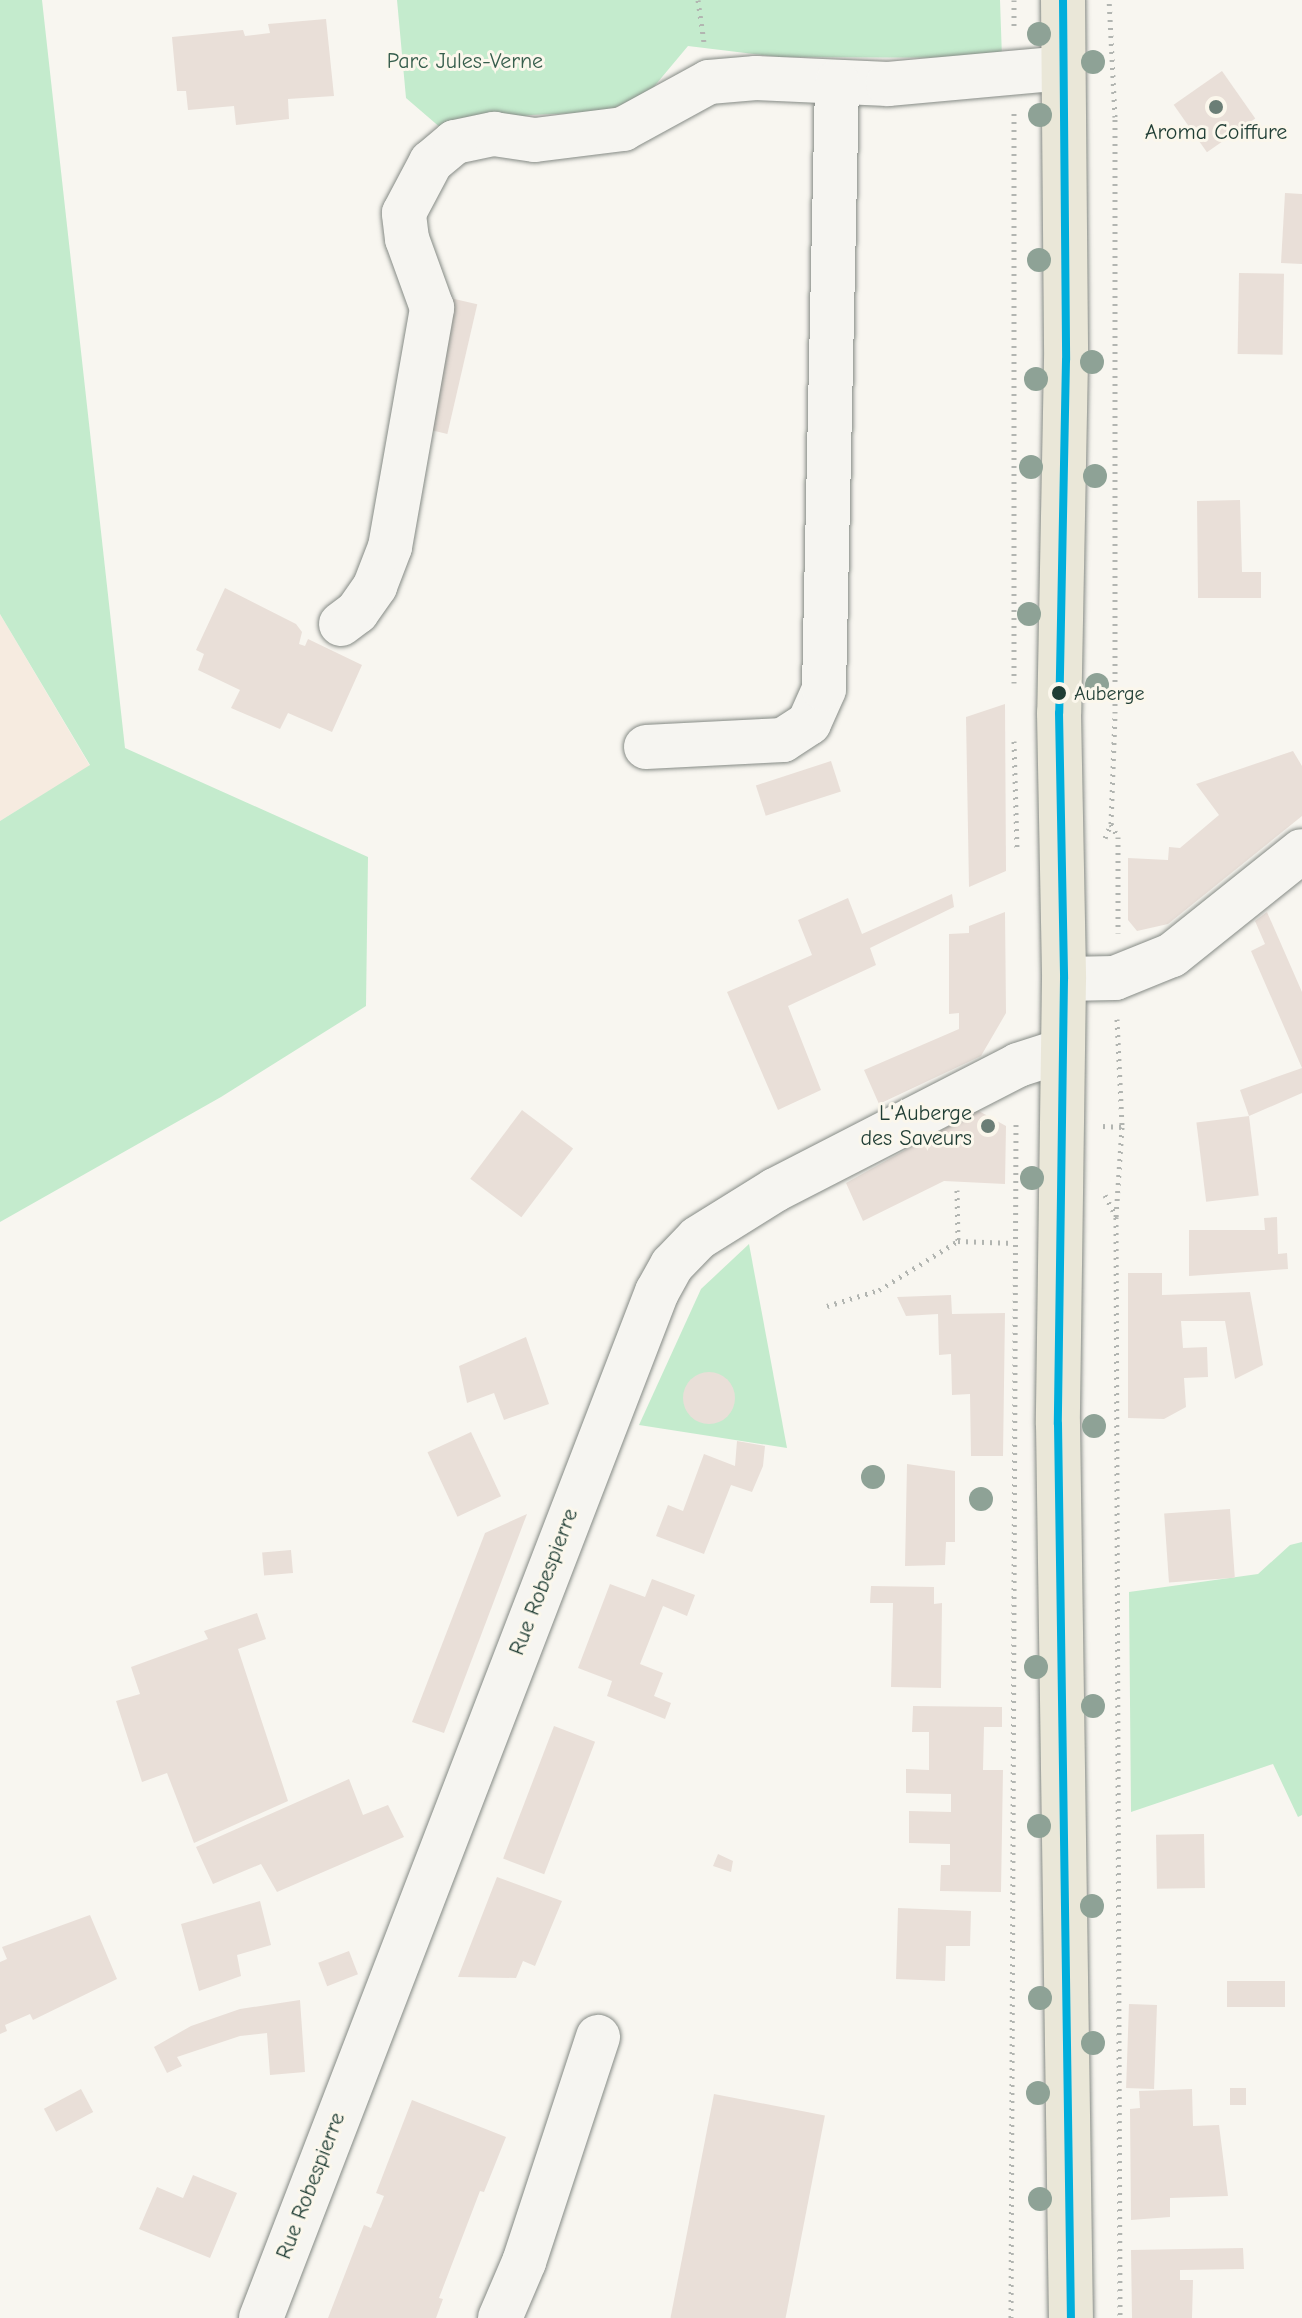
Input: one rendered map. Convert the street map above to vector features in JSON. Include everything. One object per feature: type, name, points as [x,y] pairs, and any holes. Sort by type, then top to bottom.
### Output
[{"type":"main road","points":[[1063,0],[1066,360],[1059,735],[1064,979],[1058,1424],[1071,2007],[1071,2318]]},
{"type":"street","points":[[341,624],[357,612],[375,586],[390,547],[432,308],[407,239],[404,213],[431,162],[455,142],[494,134],[535,140],[623,129],[709,82],[756,78],[888,84],[1063,68]]},
{"type":"street","points":[[646,747],[783,740],[809,723],[824,689],[837,82]]},
{"type":"street","points":[[1064,979],[1115,978],[1172,955],[1302,851]]},
{"type":"street","name":"Rue Robespierre","points":[[261,2318],[651,1306],[672,1265],[698,1238],[775,1190],[1018,1065],[1061,1051]]},
{"type":"street","points":[[500,2318],[524,2262],[598,2037]]},
{"type":"path","points":[[1014,0],[1014,697]]},
{"type":"path","points":[[1109,0],[1115,117],[1111,824]]},
{"type":"path","points":[[1013,841],[1014,726]]},
{"type":"path","points":[[1011,2318],[1014,1243],[1018,1065]]},
{"type":"path","points":[[957,1190],[958,1241]]},
{"type":"path","points":[[1116,1217],[1120,2318]]},
{"type":"path","points":[[827,1306],[879,1290],[958,1241],[1014,1243]]},
{"type":"shaded area","points":[[0,614],[90,766],[0,821]]},
{"type":"green space","points":[[0,0],[42,0],[125,748],[368,857],[366,1006],[221,1097],[0,1222],[0,821],[90,765],[0,614]]},
{"type":"green space","name":"Parc Jules-Verne","points":[[397,0],[1000,0],[1002,58],[779,57],[688,46],[647,95],[603,112],[531,115],[442,129],[406,98]]},
{"type":"green space","points":[[749,1244],[787,1448],[639,1425],[701,1289]]},
{"type":"green space","points":[[1302,1542],[1302,1815],[1298,1817],[1273,1764],[1131,1812],[1129,1592],[1258,1574],[1290,1545]]},
{"type":"building","points":[[326,19],[334,96],[288,99],[289,119],[236,125],[234,106],[188,110],[186,91],[177,91],[172,37],[243,30],[245,36],[270,33],[268,24]]},
{"type":"building","points":[[1222,71],[1255,119],[1207,152],[1174,105]]},
{"type":"building","points":[[1285,193],[1302,194],[1302,264],[1281,263]]},
{"type":"building","points":[[1239,273],[1284,274],[1283,355],[1238,354]]},
{"type":"building","points":[[450,298],[477,304],[447,434],[420,428]]},
{"type":"building","points":[[1240,500],[1242,572],[1261,572],[1261,598],[1198,598],[1197,501]]},
{"type":"building","points":[[225,588],[296,624],[302,632],[299,644],[305,646],[308,639],[362,665],[332,732],[288,713],[280,729],[231,708],[240,690],[198,670],[204,654],[196,650]]},
{"type":"building","points":[[1005,704],[1006,871],[969,887],[966,717]]},
{"type":"building","points":[[1293,751],[1302,766],[1302,816],[1168,924],[1137,931],[1128,920],[1128,858],[1168,860],[1169,847],[1180,848],[1219,815],[1196,784]]},
{"type":"building","points":[[831,761],[841,791],[766,816],[756,785]]},
{"type":"building","points":[[952,894],[954,907],[870,948],[876,965],[788,1006],[821,1090],[778,1110],[727,992],[812,955],[798,920],[848,898],[862,934]]},
{"type":"building","points":[[1005,912],[1006,1013],[981,1056],[879,1104],[864,1070],[959,1029],[959,1013],[949,1014],[949,934],[969,933],[969,926]]},
{"type":"building","points":[[1267,912],[1302,992],[1302,1068],[1251,951],[1265,944],[1255,921]]},
{"type":"building","points":[[1302,1068],[1302,1093],[1249,1116],[1240,1090]]},
{"type":"building","points":[[522,1110],[573,1149],[521,1217],[470,1179]]},
{"type":"building","points":[[977,1110],[1006,1126],[1005,1184],[944,1181],[863,1221],[846,1183]]},
{"type":"building","points":[[1249,1116],[1259,1195],[1206,1202],[1196,1122]]},
{"type":"building","points":[[1277,1217],[1278,1254],[1287,1253],[1288,1269],[1189,1276],[1189,1230],[1265,1230],[1264,1218]]},
{"type":"building","points":[[1128,1273],[1162,1273],[1162,1295],[1250,1292],[1263,1365],[1235,1379],[1225,1321],[1181,1321],[1183,1348],[1207,1347],[1208,1377],[1184,1378],[1186,1407],[1164,1419],[1128,1418]]},
{"type":"building","points":[[951,1295],[952,1314],[1005,1313],[1003,1456],[971,1456],[970,1394],[952,1395],[951,1354],[939,1355],[938,1314],[906,1316],[897,1297]]},
{"type":"building","points":[[526,1337],[549,1404],[504,1420],[494,1393],[467,1403],[459,1366]]},
{"type":"building","points":[[709,1372],[727,1380],[735,1398],[727,1416],[709,1424],[691,1416],[683,1398],[691,1380]]},
{"type":"building","points":[[471,1432],[501,1496],[458,1517],[427,1452]]},
{"type":"building","points":[[737,1441],[765,1446],[763,1466],[752,1492],[731,1485],[704,1554],[656,1536],[668,1505],[683,1511],[704,1454],[735,1466]]},
{"type":"building","points":[[907,1464],[955,1471],[955,1542],[946,1542],[945,1565],[905,1566]]},
{"type":"building","points":[[1230,1509],[1235,1578],[1169,1582],[1164,1514]]},
{"type":"building","points":[[527,1514],[444,1733],[412,1722],[485,1533]]},
{"type":"building","points":[[291,1550],[293,1573],[264,1575],[262,1553]]},
{"type":"building","points":[[652,1579],[695,1595],[687,1616],[663,1606],[640,1664],[663,1673],[654,1696],[671,1703],[665,1719],[607,1696],[612,1681],[578,1668],[610,1584],[645,1597]]},
{"type":"building","points":[[871,1586],[934,1587],[934,1604],[942,1603],[941,1688],[891,1687],[893,1603],[870,1603]]},
{"type":"building","points":[[257,1613],[266,1639],[238,1649],[288,1801],[194,1843],[167,1773],[142,1782],[116,1701],[140,1694],[131,1667],[208,1639],[204,1631]]},
{"type":"building","points":[[913,1706],[1002,1707],[1002,1727],[984,1727],[983,1770],[1003,1770],[1001,1892],[940,1891],[941,1865],[950,1865],[950,1844],[909,1843],[909,1811],[951,1812],[951,1794],[906,1793],[906,1769],[929,1770],[929,1732],[912,1732]]},
{"type":"building","points":[[554,1726],[595,1742],[544,1874],[503,1859]]},
{"type":"building","points":[[349,1779],[363,1815],[388,1805],[404,1837],[277,1892],[261,1864],[213,1884],[196,1847]]},
{"type":"building","points":[[1204,1834],[1205,1888],[1157,1889],[1156,1835]]},
{"type":"building","points":[[718,1854],[733,1861],[731,1872],[713,1866]]},
{"type":"building","points":[[497,1877],[562,1901],[535,1966],[523,1961],[516,1978],[458,1977]]},
{"type":"building","points":[[260,1901],[271,1945],[237,1955],[241,1976],[199,1991],[181,1924]]},
{"type":"building","points":[[898,1908],[971,1911],[970,1946],[946,1946],[945,1981],[896,1979]]},
{"type":"building","points":[[90,1915],[117,1979],[33,2020],[30,2014],[5,2025],[7,2031],[0,2034],[0,1962],[7,1959],[2,1947]]},
{"type":"building","points":[[349,1951],[358,1974],[327,1986],[318,1963]]},
{"type":"building","points":[[1227,1981],[1285,1981],[1285,2007],[1227,2007]]},
{"type":"building","points":[[300,2000],[305,2072],[270,2075],[267,2033],[240,2036],[177,2057],[182,2066],[167,2073],[154,2047],[191,2026],[240,2009]]},
{"type":"building","points":[[1129,2004],[1157,2005],[1154,2089],[1126,2088]]},
{"type":"building","points":[[1230,2088],[1246,2088],[1246,2105],[1230,2105]]},
{"type":"building","points":[[81,2089],[93,2112],[56,2132],[44,2109]]},
{"type":"building","points":[[1192,2089],[1193,2126],[1219,2125],[1228,2196],[1170,2198],[1170,2217],[1131,2220],[1130,2109],[1140,2108],[1139,2091]]},
{"type":"building","points":[[714,2094],[825,2116],[786,2318],[670,2318]]},
{"type":"building","points":[[412,2100],[506,2137],[484,2192],[480,2191],[439,2298],[443,2299],[436,2318],[328,2318],[364,2225],[371,2228],[384,2196],[376,2193]]},
{"type":"building","points":[[193,2175],[237,2193],[210,2258],[139,2229],[157,2187],[183,2198]]},
{"type":"building","points":[[1243,2248],[1244,2269],[1180,2270],[1180,2280],[1193,2280],[1192,2318],[1132,2318],[1131,2250]]},
{"type":"transit line","points":[[1063,0],[1066,360],[1059,713],[1064,979],[1058,1424],[1071,2318]]},
{"type":"place","name":"Aroma Coiffure","points":[[1216,107]]},
{"type":"place","name":"Auberge","points":[[1059,693]]},
{"type":"place","name":"L'Auberge des Saveurs","points":[[988,1126]]}]
